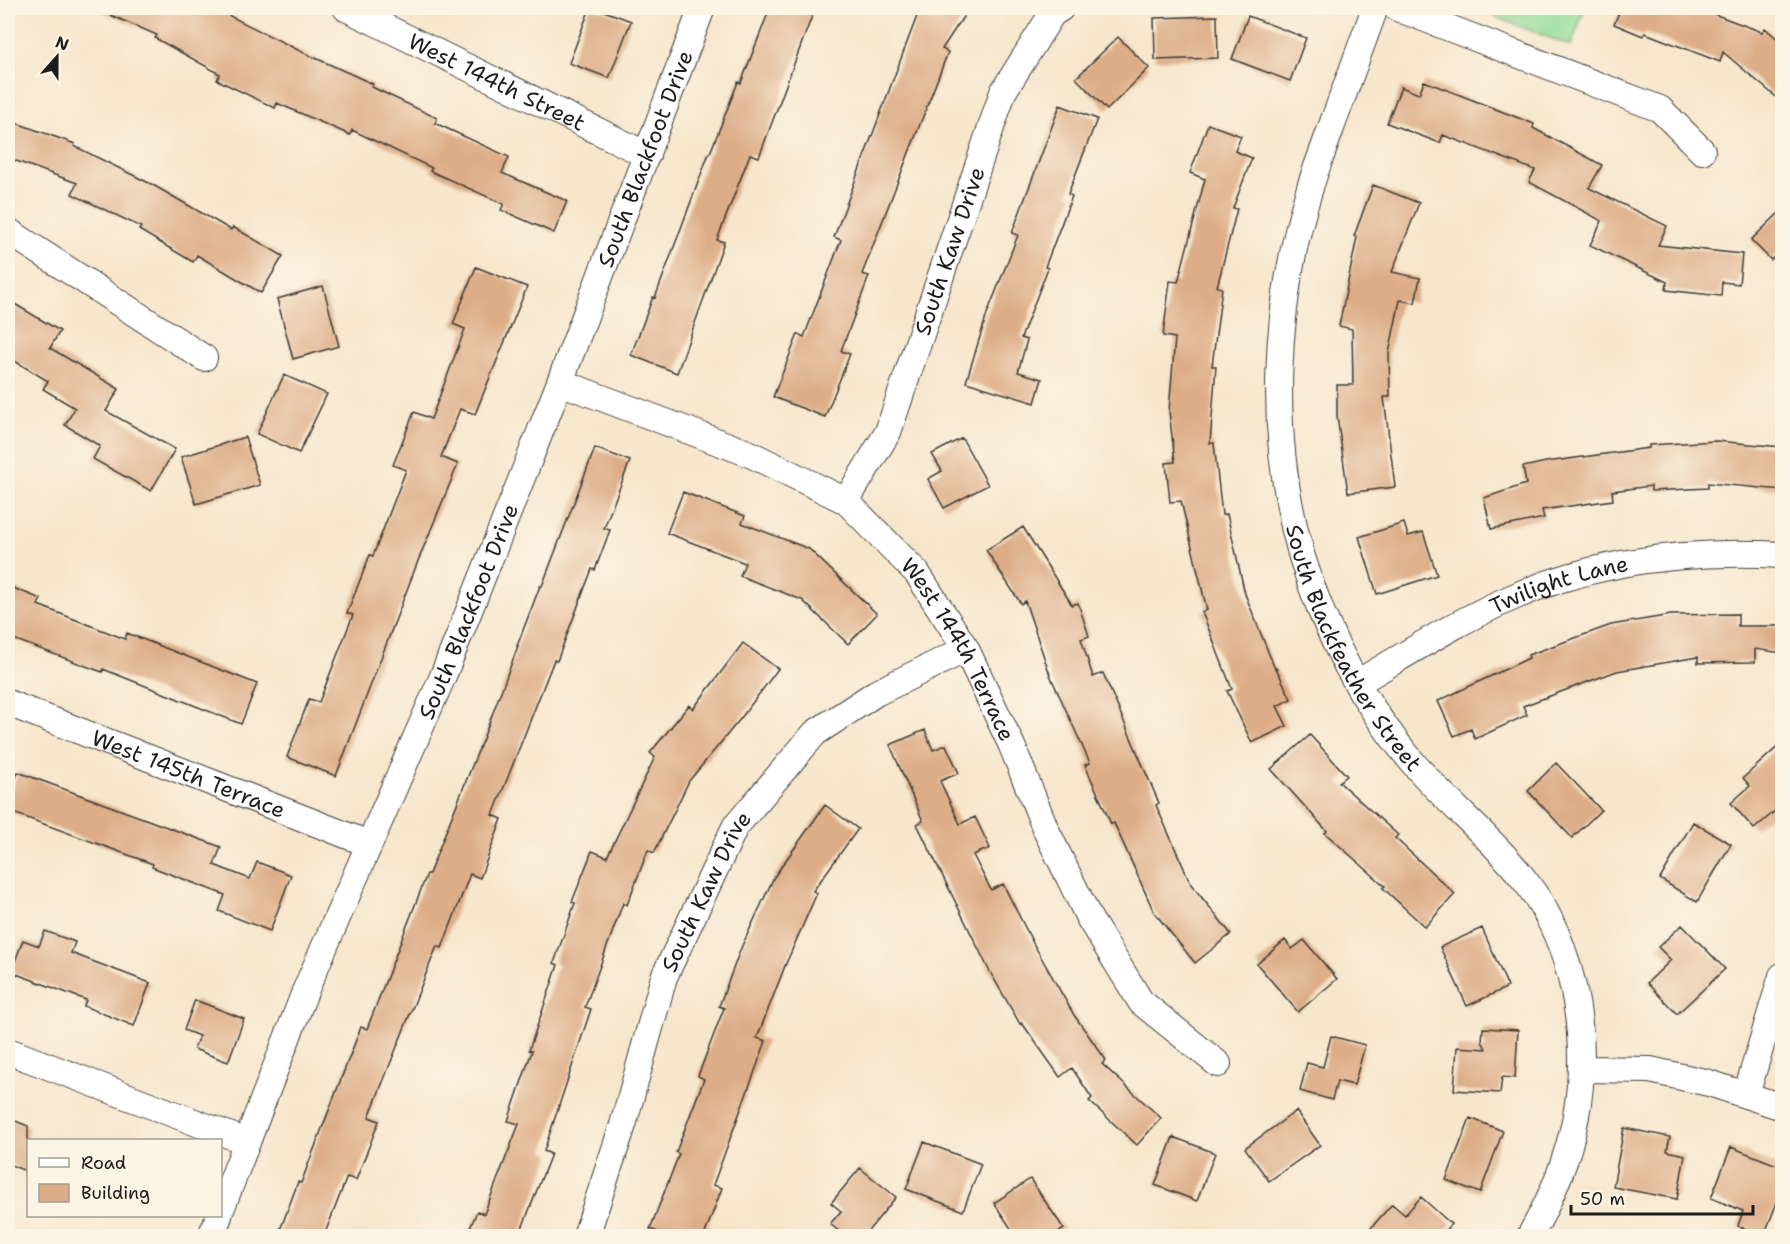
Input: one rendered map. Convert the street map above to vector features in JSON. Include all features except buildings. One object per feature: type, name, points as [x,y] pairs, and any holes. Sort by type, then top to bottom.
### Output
[{"type":"street","name":"West 144th Street","points":[[346,8],[648,156]]},
{"type":"street","name":"South Blackfoot Drive","points":[[222,1209],[306,989],[443,676],[648,156],[702,8]]},
{"type":"street","name":"South Kaw Drive","points":[[846,501],[888,432],[1004,92],[1052,14],[1061,8]]},
{"type":"street","name":"South Blackfeather Street","points":[[1375,8],[1309,191],[1292,259],[1282,327],[1280,397],[1287,490],[1302,555],[1316,599],[1334,642],[1357,683],[1386,728],[1415,765],[1515,868],[1532,890],[1550,920],[1569,967],[1578,1013],[1582,1069],[1575,1122],[1561,1175],[1530,1236]]},
{"type":"street","points":[[1396,8],[1660,109],[1702,151]]},
{"type":"street","points":[[8,231],[204,358]]},
{"type":"street","name":"West 144th Terrace","points":[[560,382],[750,454],[846,501],[917,573],[966,650],[1012,746],[1046,830],[1089,918],[1141,1002],[1218,1064]]},
{"type":"street","name":"Twilight Lane","points":[[1357,683],[1469,617],[1511,597],[1555,581],[1599,568],[1691,554],[1782,555]]},
{"type":"street","name":"South Kaw Drive","points":[[586,1236],[623,1125],[664,977],[735,827],[815,734],[876,693],[966,650]]},
{"type":"street","name":"West 145th Terrace","points":[[8,703],[369,844]]},
{"type":"street","points":[[1746,1095],[1782,976]]},
{"type":"street","points":[[8,1051],[247,1142]]},
{"type":"street","points":[[1582,1069],[1650,1070],[1709,1083],[1782,1107]]},
{"type":"street","name":"South Blackfoot Drive","points":[[211,1236],[219,1217]]},
{"type":"green space","points":[[1472,8],[1585,8],[1571,46]]}]
